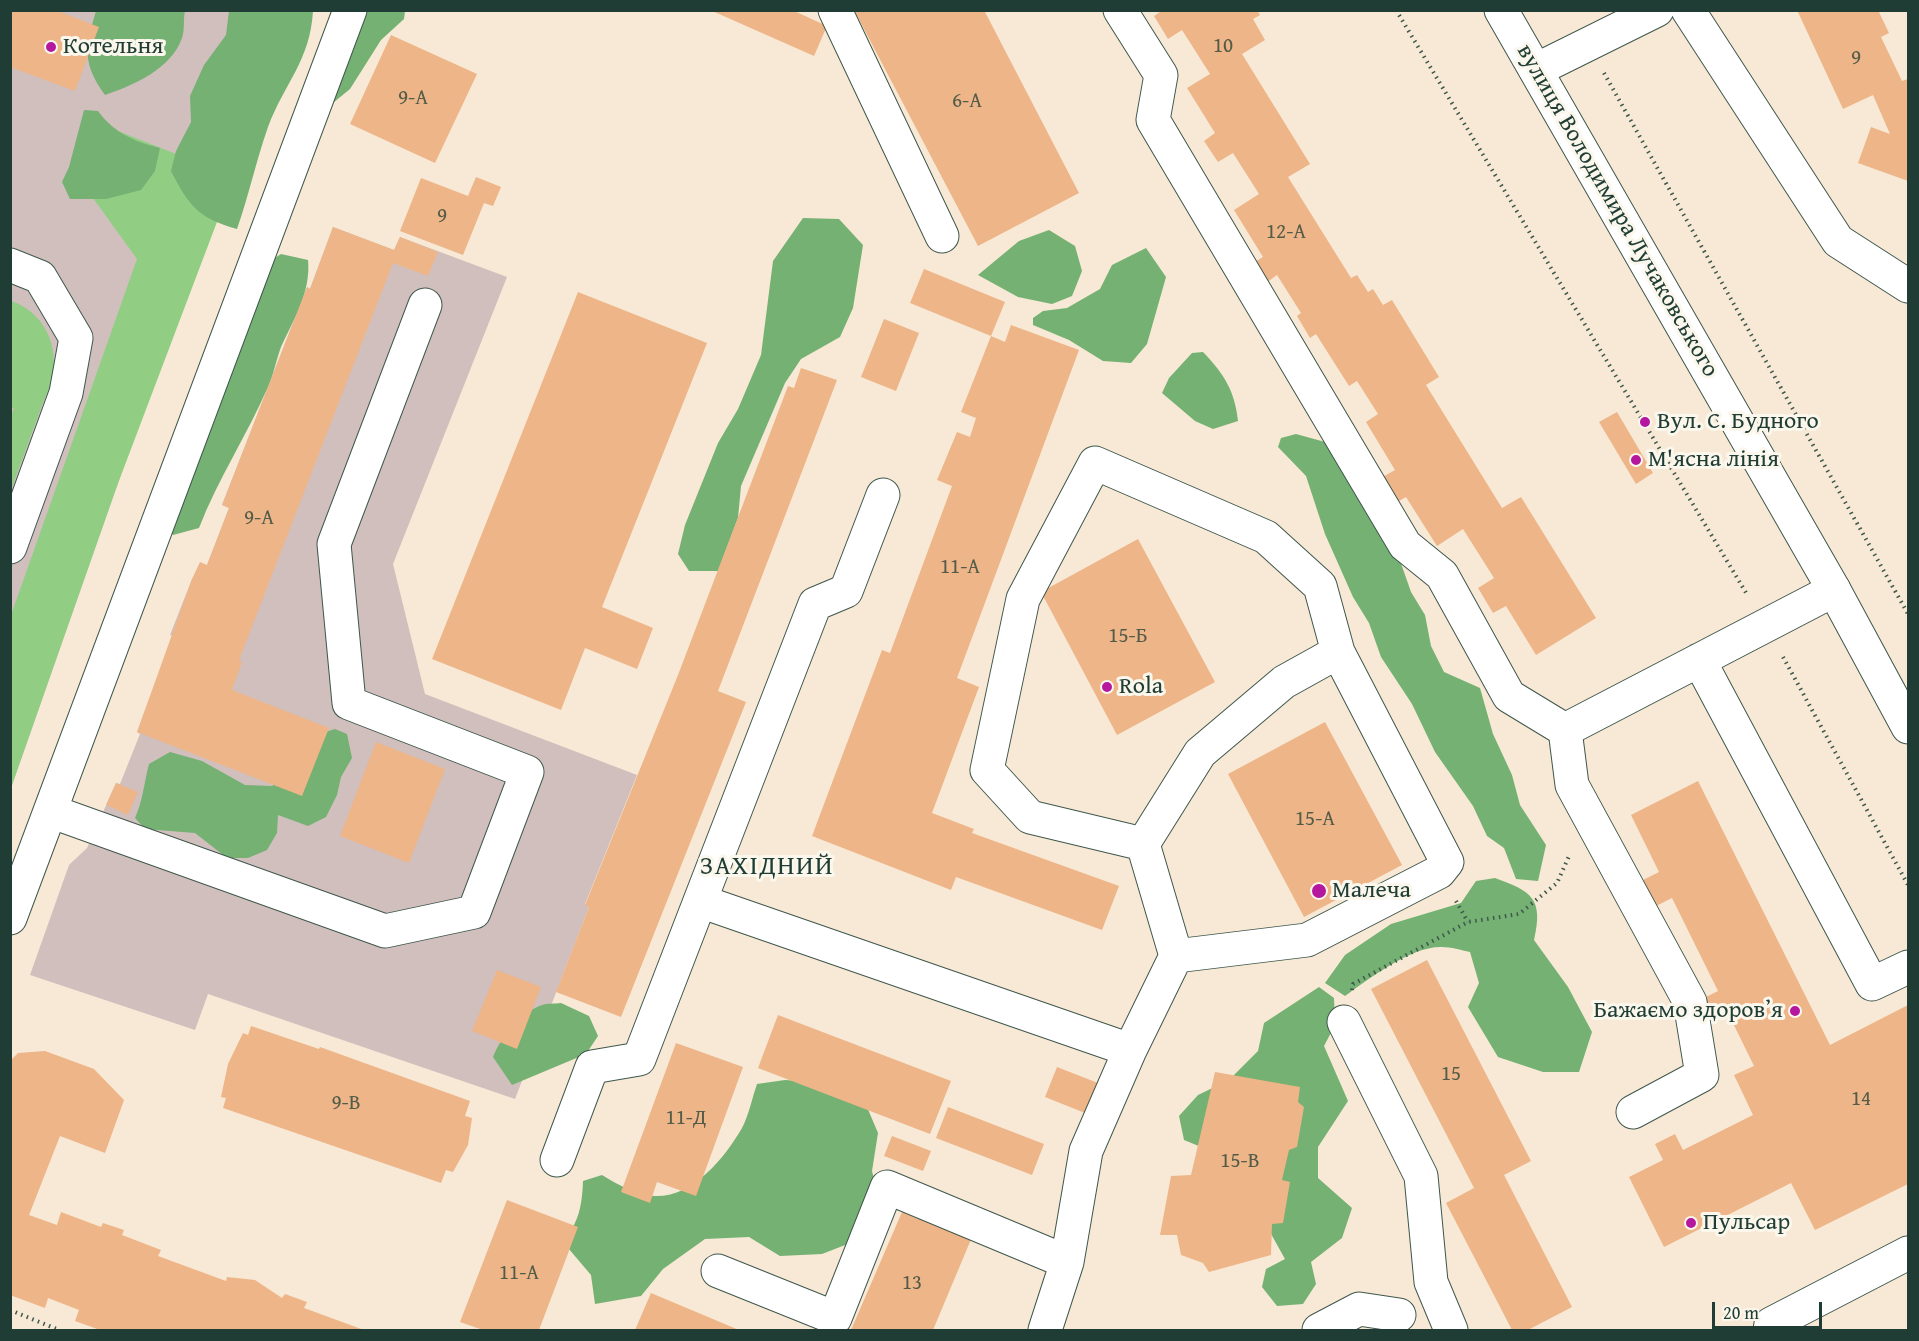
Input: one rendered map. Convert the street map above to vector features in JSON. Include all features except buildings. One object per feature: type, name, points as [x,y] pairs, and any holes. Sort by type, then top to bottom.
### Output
[{"type":"main road","points":[[10,918],[350,10]]},
{"type":"main road","points":[[835,10],[942,236]]},
{"type":"main road","points":[[1120,10],[1161,75],[1153,120],[1405,545],[1442,575],[1509,696],[1565,730]]},
{"type":"main road","name":"вулиця Володимира Лучаковського","points":[[1501,10],[1834,590],[1908,727]]},
{"type":"main road","points":[[1536,70],[1657,10]]},
{"type":"main road","points":[[1688,10],[1838,242],[1908,286]]},
{"type":"main road","points":[[10,265],[40,278],[76,338],[66,393],[10,547]]},
{"type":"main road","points":[[50,812],[385,932],[474,912],[526,772],[348,703],[334,544],[425,305]]},
{"type":"main road","points":[[1143,843],[1030,817],[987,770],[1023,599],[1095,463],[1266,537],[1320,586],[1338,652],[1447,862],[1439,872],[1307,940],[1176,956]]},
{"type":"main road","points":[[557,1161],[592,1067],[639,1059],[815,604],[846,591],[883,495]]},
{"type":"main road","points":[[1565,730],[1834,590]]},
{"type":"main road","points":[[1046,1330],[1067,1262],[1086,1151],[1130,1050],[1176,956],[1143,843],[1200,753],[1284,682],[1338,652]]},
{"type":"main road","points":[[1699,660],[1872,984],[1908,967]]},
{"type":"main road","points":[[1565,730],[1572,785],[1690,1002],[1702,1074],[1633,1113]]},
{"type":"main road","points":[[700,901],[1130,1050]]},
{"type":"main road","points":[[1344,1022],[1421,1176],[1431,1282],[1451,1330]]},
{"type":"main road","points":[[718,1270],[835,1318],[887,1187],[1067,1262]]},
{"type":"main road","points":[[1770,1330],[1771,1324],[1908,1253]]},
{"type":"main road","points":[[1318,1330],[1359,1309],[1399,1315]]},
{"type":"path","points":[[1396,10],[1766,626],[1830,738],[1908,885]]},
{"type":"path","points":[[1589,45],[1908,614]]},
{"type":"path","points":[[1344,1022],[1353,984],[1468,922],[1519,914],[1557,883]]},
{"type":"path","points":[[10,1310],[59,1330]]},
{"type":"shaded area","points":[[11,11],[278,11],[117,486],[11,788]]},
{"type":"shaded area","points":[[333,227],[394,250],[400,237],[507,277],[393,564],[425,694],[637,775],[585,904],[589,907],[515,1099],[208,994],[195,1030],[30,975],[69,865],[87,848],[116,783],[120,784],[140,734],[137,732],[173,636],[170,635],[192,579],[207,565],[229,508],[222,505],[307,287],[310,289]]},
{"type":"green space","points":[[96,11],[185,11],[182,38],[177,49],[160,67],[139,81],[105,95],[92,74],[88,55]]},
{"type":"green space","points":[[229,11],[313,11],[307,44],[268,127],[237,229],[213,220],[196,209],[183,193],[171,171],[176,151],[191,122],[190,96],[204,65],[226,35]]},
{"type":"green space","points":[[334,11],[405,11],[404,19],[381,40],[350,89],[328,107]]},
{"type":"green space","points":[[84,110],[98,111],[104,119],[126,136],[160,148],[155,171],[141,190],[106,199],[70,199],[62,182],[69,167]]},
{"type":"green space","points":[[108,127],[234,177],[117,486],[11,788],[11,615],[137,259],[85,187]]},
{"type":"green space","points":[[803,218],[839,219],[863,245],[853,308],[840,337],[801,359],[785,383],[741,486],[738,518],[718,571],[689,571],[678,554],[685,525],[718,443],[738,409],[761,355],[773,261]]},
{"type":"green space","points":[[1049,230],[1075,246],[1082,271],[1072,296],[1052,304],[1018,297],[978,275],[1019,241]]},
{"type":"green space","points":[[1146,248],[1166,277],[1147,344],[1131,363],[1103,361],[1069,340],[1033,325],[1033,318],[1043,311],[1067,308],[1100,289],[1112,265]]},
{"type":"green space","points":[[281,254],[308,260],[307,283],[300,305],[281,347],[268,387],[199,528],[173,535],[161,523],[253,272]]},
{"type":"green space","points":[[11,301],[31,312],[46,329],[54,361],[50,386],[11,490],[10,418],[14,408],[10,407]]},
{"type":"green space","points":[[1203,352],[1227,384],[1234,401],[1238,421],[1213,429],[1195,421],[1162,393],[1169,378],[1192,353]]},
{"type":"green space","points":[[1296,434],[1325,442],[1397,552],[1411,592],[1425,615],[1431,646],[1444,672],[1480,688],[1493,734],[1512,775],[1520,805],[1546,845],[1538,881],[1516,879],[1504,848],[1487,836],[1473,806],[1435,752],[1412,704],[1381,657],[1369,623],[1353,597],[1325,534],[1306,476],[1278,447],[1281,438]]},
{"type":"green space","points":[[335,729],[347,734],[352,758],[341,777],[337,795],[326,817],[308,826],[278,815],[277,833],[267,850],[248,858],[227,858],[195,833],[145,829],[135,818],[149,764],[170,752],[202,761],[245,785],[272,786],[299,772],[309,737]]},
{"type":"green space","points":[[1495,878],[1518,887],[1532,898],[1537,914],[1534,940],[1568,987],[1592,1032],[1579,1072],[1543,1072],[1498,1057],[1468,1007],[1479,983],[1470,952],[1442,947],[1417,952],[1391,965],[1345,996],[1325,983],[1345,955],[1391,924],[1461,903],[1476,881]]},
{"type":"green space","points":[[1319,987],[1334,998],[1335,1025],[1324,1046],[1348,1101],[1318,1147],[1318,1178],[1352,1208],[1342,1238],[1311,1262],[1316,1284],[1303,1304],[1277,1306],[1262,1287],[1266,1269],[1285,1259],[1260,1214],[1221,1155],[1184,1140],[1179,1116],[1198,1095],[1229,1080],[1258,1051],[1264,1023]]},
{"type":"green space","points":[[561,1003],[589,1016],[598,1036],[586,1054],[512,1085],[493,1057],[501,1041],[519,1019],[534,1008],[544,1004]]},
{"type":"green space","points":[[785,1080],[834,1083],[864,1100],[878,1133],[872,1171],[882,1212],[858,1240],[822,1254],[780,1256],[749,1237],[705,1239],[663,1269],[641,1296],[595,1304],[591,1275],[563,1242],[573,1228],[579,1213],[583,1181],[602,1175],[633,1191],[647,1195],[668,1195],[681,1191],[706,1174],[735,1140],[747,1118],[757,1084]]},
{"type":"place","name":"Котельня","points":[[51,47]]},
{"type":"place","name":"Вул. С. Будного","points":[[1645,422]]},
{"type":"place","name":"М'ясна лінія","points":[[1636,460]]},
{"type":"place","name":"Rola","points":[[1107,687]]},
{"type":"place","name":"Малеча","points":[[1319,891]]},
{"type":"place","name":"Бажаємо здоровʼя","points":[[1795,1011]]},
{"type":"place","name":"Пульсар","points":[[1691,1223]]},
{"type":"district","name":"ЗАХІДНИЙ","points":[[767,867]]}]
